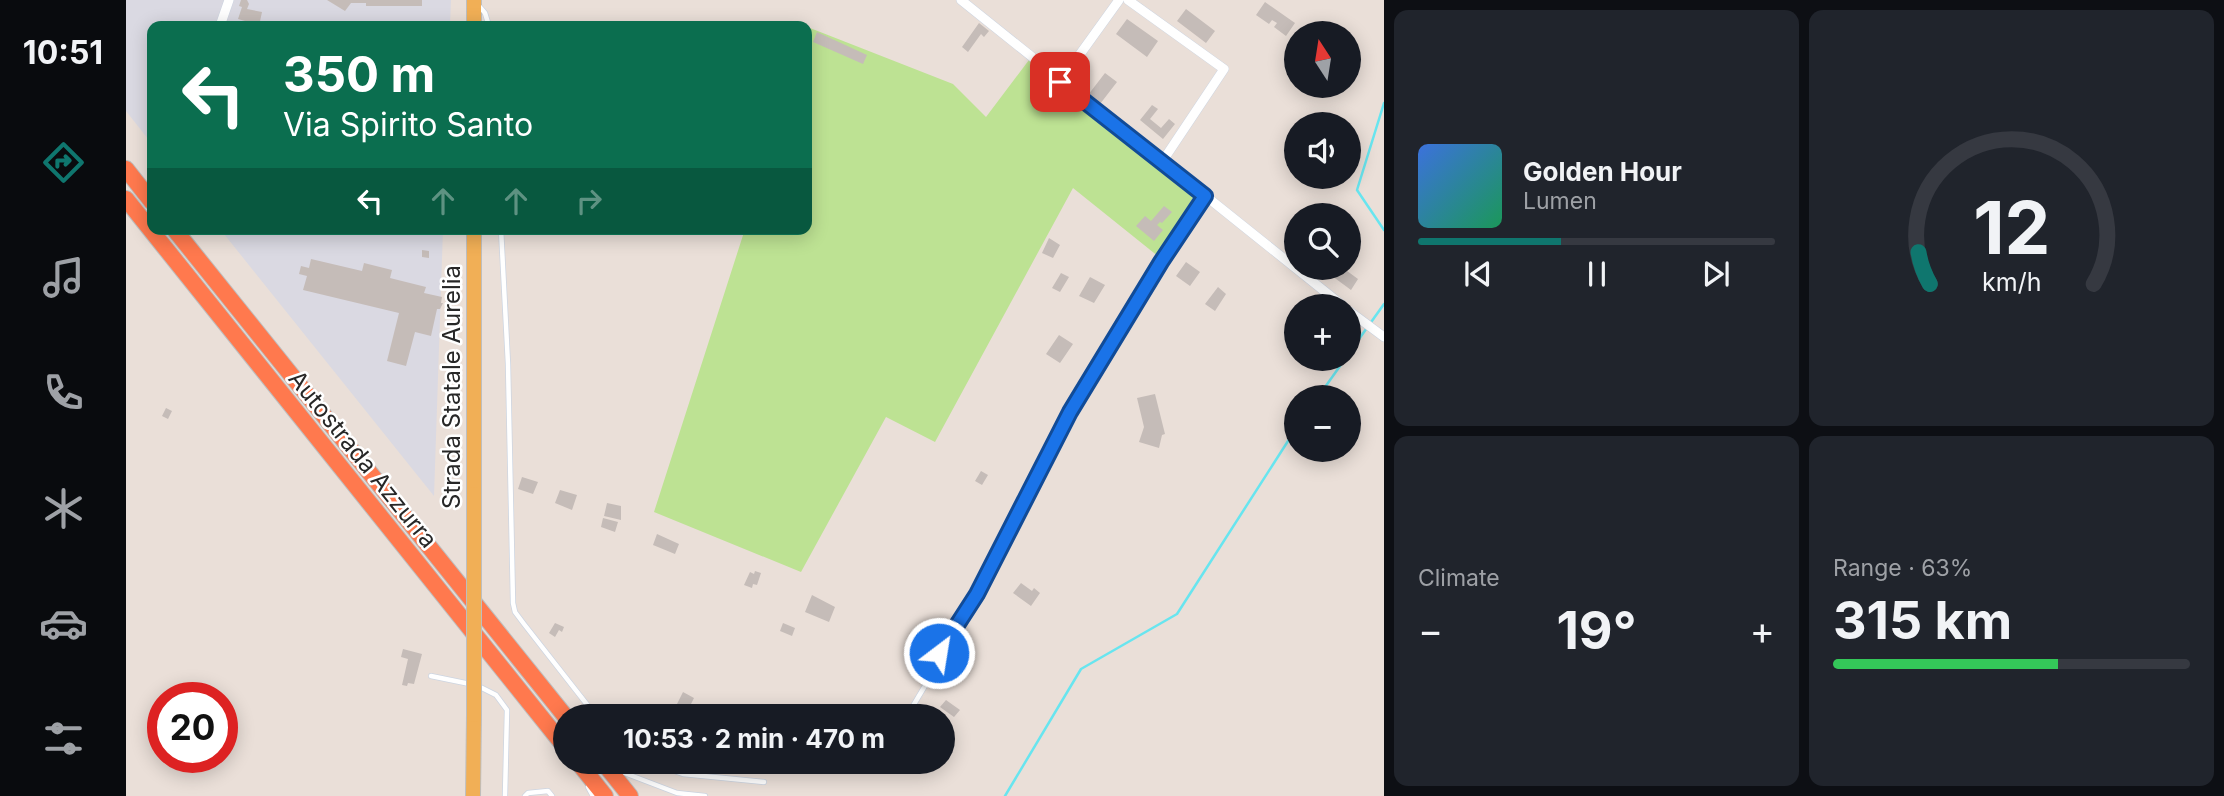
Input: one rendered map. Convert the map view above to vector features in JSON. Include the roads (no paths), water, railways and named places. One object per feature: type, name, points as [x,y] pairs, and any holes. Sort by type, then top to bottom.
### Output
[{"type":"highway","points":[[126,169],[147,196]]},
{"type":"highway","name":"Autostrada Azzurra","points":[[126,199],[147,225]]},
{"type":"highway","name":"Autostrada Azzurra","points":[[155,235],[553,732]]},
{"type":"highway","name":"Autostrada Azzurra","points":[[179,235],[555,704]]},
{"type":"highway","points":[[587,774],[605,796]]},
{"type":"highway","points":[[612,774],[630,796]]},
{"type":"main road","points":[[474,0],[474,21]]},
{"type":"main road","name":"Strada Statale Aurelia","points":[[473,796],[474,235]]},
{"type":"street","points":[[222,21],[229,0]]},
{"type":"street","points":[[961,0],[1328,294]]},
{"type":"street","points":[[1060,82],[1119,0]]},
{"type":"street","points":[[1128,0],[1224,69],[1162,162]]},
{"type":"street","points":[[1361,320],[1384,337]]},
{"type":"lane","points":[[474,0],[485,13],[487,21]]},
{"type":"lane","points":[[914,704],[932,674],[939,653],[977,594],[1064,422],[1161,262],[1205,196]]},
{"type":"lane","points":[[501,235],[508,364],[513,603],[515,612],[587,704]]},
{"type":"lane","points":[[431,676],[480,687],[496,695],[505,704],[508,717],[505,796]]},
{"type":"lane","points":[[582,774],[593,796]]},
{"type":"lane","points":[[627,774],[678,795],[705,796]]},
{"type":"lane","points":[[683,774],[764,782]]},
{"type":"lane","points":[[525,796],[538,791],[548,792],[552,796]]},
{"type":"waterway","points":[[1384,103],[1357,190],[1384,230]]},
{"type":"waterway","points":[[1361,336],[1384,304]]},
{"type":"waterway","points":[[1327,385],[1336,371]]},
{"type":"waterway","points":[[1005,796],[1081,669],[1177,614],[1284,447]]}]
